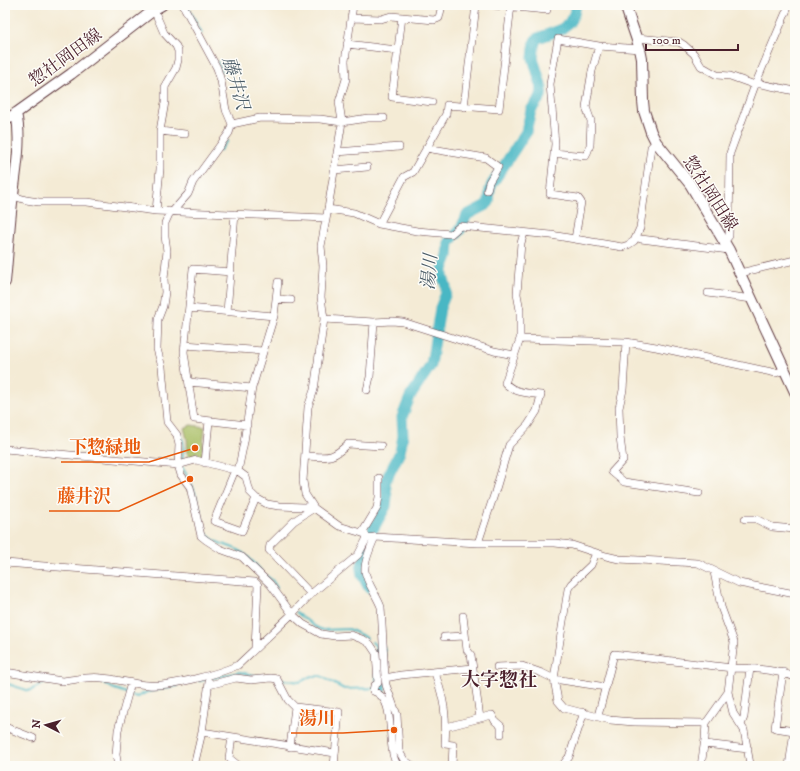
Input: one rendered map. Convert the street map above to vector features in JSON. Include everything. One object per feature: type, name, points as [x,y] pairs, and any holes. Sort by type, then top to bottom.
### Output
[{"type":"main road","name":"惣社岡田線","points":[[625,5],[640,49],[643,68],[644,111],[648,124],[656,142],[690,184],[726,246],[795,392]]},
{"type":"main road","name":"惣社岡田線","points":[[9,116],[71,74],[158,8]]},
{"type":"main road","points":[[5,282],[12,196],[19,143],[19,126],[9,116]]},
{"type":"street","points":[[183,5],[217,68],[221,80],[226,110],[234,124]]},
{"type":"street","points":[[353,5],[345,61],[346,79],[339,102],[342,122],[321,246],[323,266],[321,297],[324,320],[314,390],[308,407],[306,456],[303,481],[305,494],[313,507],[339,526],[368,536],[478,543],[555,543],[572,545],[619,559],[698,563],[739,583],[795,594]]},
{"type":"street","points":[[352,18],[381,19],[391,16],[434,20],[439,18],[442,5]]},
{"type":"street","points":[[464,107],[476,5]]},
{"type":"street","points":[[493,5],[547,10],[547,5]]},
{"type":"street","points":[[636,237],[641,239],[726,246],[729,236],[730,153],[755,84],[789,5]]},
{"type":"street","points":[[379,224],[404,177],[412,172],[446,114],[447,105],[499,109],[511,6]]},
{"type":"street","points":[[156,211],[160,169],[160,131],[165,102],[165,87],[176,68],[178,60],[178,51],[176,46],[164,33],[158,8]]},
{"type":"street","points":[[402,17],[392,97],[432,102]]},
{"type":"street","points":[[637,38],[678,42],[694,54],[702,66],[717,75],[730,76],[755,84],[795,91]]},
{"type":"street","points":[[575,239],[581,202],[578,198],[550,194],[555,144],[550,84],[558,40],[599,46],[640,49]]},
{"type":"street","points":[[347,44],[397,50]]},
{"type":"street","points":[[554,153],[586,156],[590,146],[591,121],[586,107],[592,71],[599,46]]},
{"type":"street","points":[[384,118],[368,118],[342,122],[320,119],[260,118],[234,124],[193,182],[188,194],[171,212],[165,223],[167,252],[164,279],[165,292],[163,306],[158,319],[157,349],[162,367],[167,422],[177,435],[181,475],[190,487],[201,536],[220,548],[242,556],[270,584],[292,614],[303,624],[321,634],[356,636],[370,644],[376,653],[378,683],[374,686],[373,691],[381,695],[387,708],[390,719],[391,749],[398,766]]},
{"type":"street","points":[[160,131],[186,134]]},
{"type":"street","points":[[328,209],[354,214],[379,224],[433,233],[451,234],[460,226],[551,235],[622,246],[628,245],[634,241],[640,228],[650,147],[656,142]]},
{"type":"street","points":[[337,152],[398,147]]},
{"type":"street","points":[[426,148],[486,158],[498,167],[489,182],[487,190]]},
{"type":"street","points":[[334,170],[367,167]]},
{"type":"street","points":[[12,196],[39,202],[87,202],[156,211],[326,218]]},
{"type":"street","points":[[227,312],[235,214]]},
{"type":"street","points":[[478,543],[509,445],[528,426],[537,411],[541,395],[514,390],[505,383],[520,339],[520,310],[517,294],[521,243],[524,233]]},
{"type":"street","points":[[740,273],[795,260]]},
{"type":"street","points":[[231,272],[193,269],[184,352],[194,420],[247,425]]},
{"type":"street","points":[[256,498],[242,531],[214,521],[237,471],[247,425],[252,388],[274,316],[278,282]]},
{"type":"street","points":[[708,294],[752,299]]},
{"type":"street","points":[[276,299],[291,300]]},
{"type":"street","points":[[189,308],[274,316]]},
{"type":"street","points":[[324,320],[403,322],[494,351],[514,355]]},
{"type":"street","points":[[367,390],[370,377],[374,322]]},
{"type":"street","points":[[520,339],[626,342],[663,348],[776,373],[784,370]]},
{"type":"street","points":[[626,342],[623,390],[619,408],[620,437],[623,460],[612,472],[624,482],[699,493]]},
{"type":"street","points":[[185,345],[263,351]]},
{"type":"street","points":[[189,382],[252,388]]},
{"type":"street","points":[[205,463],[209,421]]},
{"type":"street","points":[[306,456],[329,457],[339,452],[348,444],[381,446]]},
{"type":"street","points":[[5,449],[181,464],[196,460],[237,471],[246,477],[250,492],[256,498],[267,504],[279,506],[313,507]]},
{"type":"street","points":[[5,672],[62,680],[84,677],[102,678],[149,685],[166,685],[228,670],[238,665],[311,594],[358,555],[368,536],[377,508],[379,498],[379,478]]},
{"type":"street","points":[[311,594],[268,550],[270,545],[294,521],[313,507]]},
{"type":"street","points":[[745,519],[756,520],[772,527],[795,529]]},
{"type":"street","points":[[368,536],[370,550],[365,570],[381,607],[386,685],[397,716],[399,751],[404,760],[413,766]]},
{"type":"street","points":[[596,553],[591,565],[571,584],[568,589],[554,679],[558,702],[564,708],[610,720],[634,722],[706,723]]},
{"type":"street","points":[[5,563],[255,582],[258,585],[255,648]]},
{"type":"street","points":[[714,572],[720,602],[734,642],[728,692],[733,713],[744,730],[750,764],[755,766]]},
{"type":"street","points":[[463,616],[467,650],[471,655],[480,718]]},
{"type":"street","points":[[444,637],[465,636]]},
{"type":"street","points":[[598,716],[614,654],[732,668],[750,668],[783,672],[795,677]]},
{"type":"street","points":[[497,667],[522,666],[554,679],[606,687]]},
{"type":"street","points":[[385,678],[473,668]]},
{"type":"street","points":[[741,725],[744,718],[750,668]]},
{"type":"street","points":[[783,672],[775,728],[794,731],[789,766]]},
{"type":"street","points":[[435,673],[443,698],[446,727],[445,744],[453,745],[452,766]]},
{"type":"street","points":[[194,766],[202,732],[209,685],[208,675]]},
{"type":"street","points":[[209,685],[236,678],[252,680],[271,678],[277,679],[288,700],[296,707],[340,712],[334,766]]},
{"type":"street","points":[[118,766],[116,755],[118,730],[131,683]]},
{"type":"street","points":[[701,766],[705,744],[706,723],[728,692]]},
{"type":"street","points":[[290,747],[296,707]]},
{"type":"street","points":[[562,766],[569,757],[584,712]]},
{"type":"street","points":[[446,727],[492,715],[495,721],[501,726],[501,734]]},
{"type":"street","points":[[5,727],[33,738]]},
{"type":"street","points":[[202,732],[335,753]]},
{"type":"street","points":[[232,737],[229,758],[239,766]]},
{"type":"street","points":[[705,744],[748,749]]},
{"type":"street","points":[[519,766],[529,766]]},
{"type":"green space","points":[[191,425],[205,427],[202,458],[188,457],[187,439],[184,428]]},
{"type":"waterway","name":"藤井沢","points":[[189,5],[189,9],[202,33]]},
{"type":"waterway","name":"湯川","points":[[371,533],[386,506],[387,497],[385,482],[400,452],[403,436],[402,417],[410,397],[431,365],[440,308],[446,293],[443,269],[448,256],[449,242],[460,230],[467,215],[489,202],[492,184],[526,132],[531,110],[541,96],[542,88],[533,58],[535,41],[538,38],[560,30],[569,23],[574,14],[576,5]]},
{"type":"waterway","name":"藤井沢","points":[[217,61],[221,67],[222,73]]},
{"type":"waterway","name":"藤井沢","points":[[219,151],[228,141]]},
{"type":"waterway","name":"藤井沢","points":[[179,432],[183,439],[182,462]]},
{"type":"waterway","name":"藤井沢","points":[[182,467],[194,491],[205,532],[212,539],[245,554],[262,572]]},
{"type":"waterway","name":"湯川","points":[[367,545],[361,569],[362,575],[369,588]]},
{"type":"waterway","name":"藤井沢","points":[[265,575],[272,580],[277,588]]},
{"type":"waterway","name":"藤井沢","points":[[296,612],[314,626],[322,630],[349,629],[367,638]]},
{"type":"waterway","name":"藤井沢","points":[[372,642],[381,651]]},
{"type":"waterway","name":"湯川","points":[[380,649],[381,688]]},
{"type":"waterway","points":[[199,681],[240,672],[257,676],[273,675]]},
{"type":"waterway","points":[[280,679],[300,682],[311,676],[321,676],[344,689],[381,688],[385,696]]},
{"type":"waterway","points":[[101,681],[112,688],[126,693]]},
{"type":"waterway","points":[[5,683],[29,691],[47,682]]},
{"type":"waterway","points":[[130,695],[137,697],[147,692],[177,686]]},
{"type":"waterway","name":"湯川","points":[[391,711],[393,717],[394,735]]},
{"type":"waterway","name":"湯川","points":[[399,760],[403,766]]},
{"type":"place","name":"下惣緑地","points":[[195,448]]},
{"type":"place","name":"藤井沢","points":[[190,479]]},
{"type":"place","name":"湯川","points":[[394,730]]},
{"type":"district","name":"大字惣社","points":[[499,679]]}]
